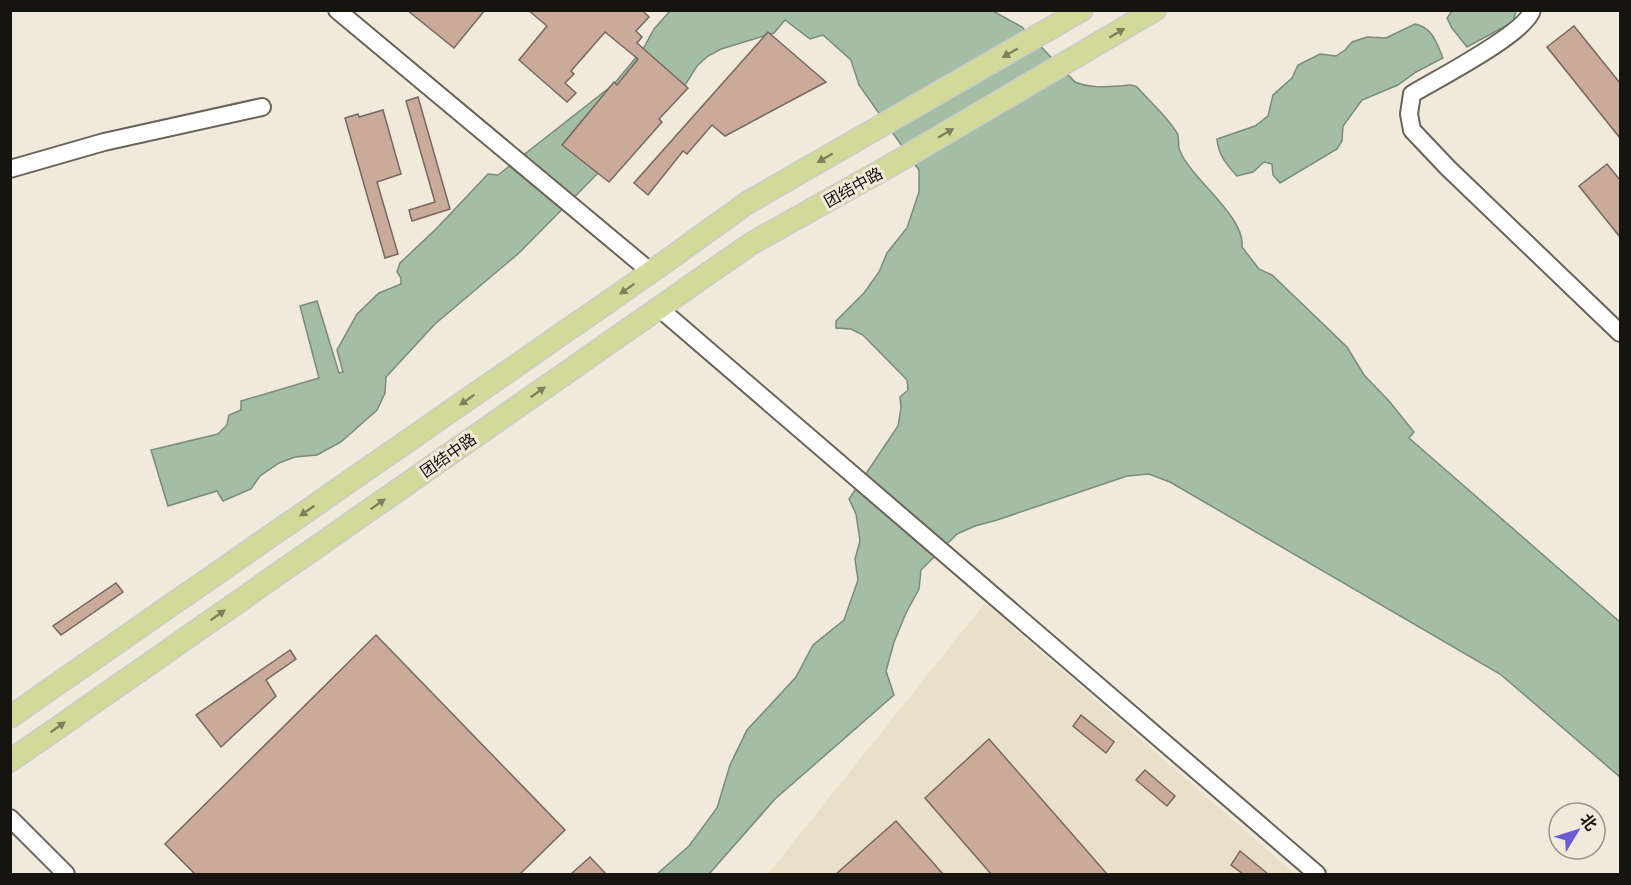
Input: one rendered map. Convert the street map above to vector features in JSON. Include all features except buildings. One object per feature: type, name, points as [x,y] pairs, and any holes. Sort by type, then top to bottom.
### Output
[{"type":"main road","points":[[10,717],[747,203],[1082,10]]},
{"type":"main road","name":"团结中路","points":[[10,761],[752,243],[895,163],[1155,10]]},
{"type":"street","points":[[337,10],[651,272]]},
{"type":"street","points":[[1532,10],[1531,18],[1514,33],[1412,94],[1409,114],[1412,130],[1448,168],[1620,333]]},
{"type":"street","points":[[10,169],[104,142],[262,107]]},
{"type":"street","points":[[659,308],[1317,874]]},
{"type":"street","points":[[10,818],[66,874]]},
{"type":"shaded area","points":[[670,11],[993,11],[1022,27],[1075,82],[1097,87],[1130,85],[1137,87],[1173,127],[1178,135],[1179,149],[1186,162],[1236,223],[1241,235],[1242,247],[1259,269],[1272,275],[1347,347],[1364,375],[1414,432],[1409,438],[1620,622],[1620,777],[1500,674],[1170,482],[1149,474],[1127,476],[957,534],[921,570],[919,589],[894,642],[886,671],[894,695],[775,799],[709,874],[657,874],[689,846],[717,808],[730,765],[747,730],[796,677],[813,645],[844,620],[858,580],[855,559],[860,541],[856,514],[849,499],[898,426],[900,397],[908,390],[907,380],[863,335],[851,329],[836,328],[836,321],[864,293],[879,272],[887,253],[907,228],[919,192],[919,170],[859,85],[851,60],[823,35],[810,39],[785,20],[774,33],[721,49],[708,56],[697,66],[680,93],[519,253],[435,324],[386,377],[385,393],[377,410],[341,442],[317,455],[295,457],[279,463],[260,476],[251,489],[223,501],[217,491],[168,506],[151,450],[218,434],[227,425],[229,415],[241,410],[241,401],[319,378],[300,306],[317,301],[339,373],[343,372],[337,350],[357,314],[379,293],[401,284],[401,278],[397,272],[400,263],[488,174],[498,175],[614,84]]},
{"type":"shaded area","points":[[1452,11],[1516,11],[1513,22],[1467,47],[1447,18]]},
{"type":"shaded area","points":[[1415,24],[1430,32],[1443,58],[1416,72],[1398,85],[1362,100],[1343,126],[1342,141],[1337,149],[1280,183],[1273,175],[1272,164],[1264,162],[1253,172],[1237,176],[1227,164],[1219,150],[1217,139],[1255,126],[1268,116],[1273,95],[1292,78],[1298,65],[1320,54],[1336,56],[1352,42],[1367,37],[1386,38]]},
{"type":"shaded area","points":[[985,603],[1295,874],[768,874]]}]
